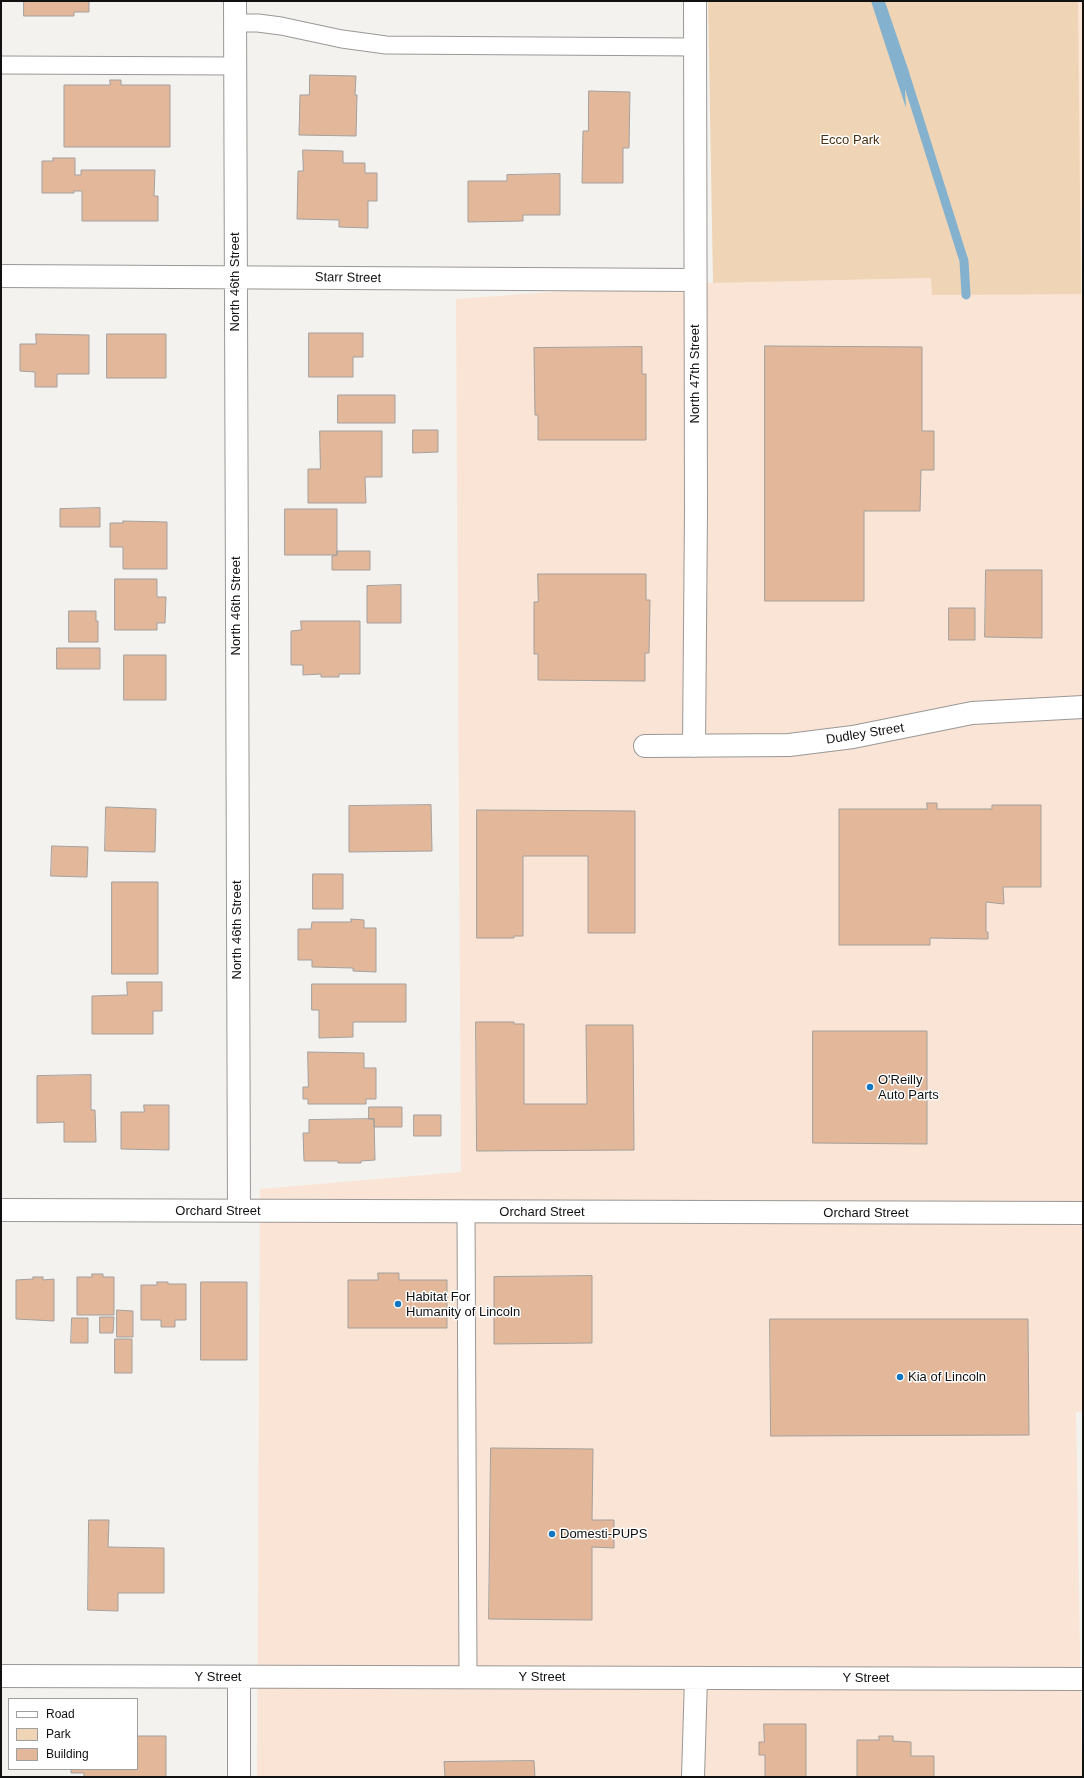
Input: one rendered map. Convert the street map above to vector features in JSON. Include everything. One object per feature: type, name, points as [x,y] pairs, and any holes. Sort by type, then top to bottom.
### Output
[{"type":"street","name":"North 46th Street","points":[[234,1],[239,1210]]},
{"type":"street","name":"North 47th Street","points":[[694,746],[695,1]]},
{"type":"street","name":"Starr Street","points":[[1,276],[695,280]]},
{"type":"street","name":"Dudley Street","points":[[645,746],[789,745],[853,738],[972,713],[1083,707]]},
{"type":"street","name":"Orchard Street","points":[[1,1210],[1083,1214]]},
{"type":"street","name":"Y Street","points":[[1,1676],[1083,1679]]},
{"type":"street","points":[[239,1677],[239,1777]]},
{"type":"street","points":[[693,1777],[696,1678]]},
{"type":"lane","points":[[235,23],[258,23],[281,26],[342,39],[386,45],[695,47]]},
{"type":"lane","points":[[1,65],[234,66]]},
{"type":"lane","points":[[466,1211],[468,1678]]},
{"type":"shaded area","points":[[1078,1],[1083,1],[1083,1412],[1076,1412],[1082,1777],[257,1777],[260,1189],[461,1172],[456,299],[661,284],[932,278],[932,295]]},
{"type":"green space","name":"Ecco Park","points":[[708,1],[1078,1],[1081,294],[932,295],[931,278],[713,283]]},
{"type":"water","points":[[871,1],[882,1],[904,71],[906,108]]},
{"type":"building","points":[[24,1],[89,1],[89,12],[74,12],[74,16],[24,16]]},
{"type":"building","points":[[310,75],[356,76],[356,136],[299,135],[300,95],[309,95]]},
{"type":"building","points":[[110,80],[121,80],[121,85],[170,85],[170,147],[64,147],[64,85],[110,85]]},
{"type":"building","points":[[589,91],[630,92],[629,148],[623,148],[623,183],[582,183],[583,131],[588,131]]},
{"type":"building","points":[[303,150],[343,151],[343,163],[365,163],[365,173],[377,173],[377,201],[368,201],[368,228],[339,227],[339,220],[297,219],[298,171],[303,171]]},
{"type":"building","points":[[53,158],[75,158],[75,175],[81,175],[81,170],[155,170],[154,196],[158,196],[158,221],[82,221],[82,191],[74,191],[74,193],[42,193],[42,161],[53,161]]},
{"type":"building","points":[[560,174],[560,215],[523,215],[523,221],[468,222],[468,181],[507,181],[507,175]]},
{"type":"building","points":[[309,333],[363,333],[363,357],[353,357],[353,377],[309,377]]},
{"type":"building","points":[[36,334],[89,335],[89,374],[57,374],[57,387],[35,387],[35,372],[20,371],[20,344],[36,344]]},
{"type":"building","points":[[107,334],[166,334],[166,378],[107,378]]},
{"type":"building","points":[[765,346],[922,347],[922,431],[934,431],[934,470],[921,470],[920,511],[864,511],[864,601],[765,601]]},
{"type":"building","points":[[642,347],[642,374],[646,374],[646,440],[538,440],[538,415],[535,415],[534,348]]},
{"type":"building","points":[[338,395],[395,395],[395,423],[338,423]]},
{"type":"building","points":[[413,430],[438,430],[438,452],[413,453]]},
{"type":"building","points":[[320,431],[382,431],[382,477],[365,477],[366,503],[308,503],[308,469],[320,469]]},
{"type":"building","points":[[100,508],[100,527],[60,527],[60,509]]},
{"type":"building","points":[[285,509],[337,509],[337,555],[285,555]]},
{"type":"building","points":[[123,521],[167,522],[167,569],[123,569],[123,547],[110,547],[110,523],[123,523]]},
{"type":"building","points":[[337,551],[370,551],[370,570],[332,570],[332,556],[337,555]]},
{"type":"building","points":[[986,570],[1042,570],[1042,638],[985,637]]},
{"type":"building","points":[[538,574],[646,574],[646,600],[650,600],[649,653],[645,653],[645,681],[538,680],[538,654],[534,654],[534,602],[538,602]]},
{"type":"building","points":[[115,579],[157,579],[157,597],[166,597],[165,623],[157,623],[157,630],[115,630]]},
{"type":"building","points":[[401,585],[401,623],[367,623],[367,586]]},
{"type":"building","points":[[949,608],[975,608],[975,640],[949,640]]},
{"type":"building","points":[[69,611],[96,611],[96,621],[98,621],[98,642],[69,642]]},
{"type":"building","points":[[301,621],[360,621],[360,674],[339,674],[339,677],[321,677],[321,674],[303,675],[303,665],[291,665],[291,631],[301,630]]},
{"type":"building","points":[[57,648],[100,648],[100,669],[57,669]]},
{"type":"building","points":[[124,655],[166,655],[166,700],[124,700]]},
{"type":"building","points":[[927,803],[937,803],[937,809],[992,809],[992,805],[1041,805],[1041,887],[1003,887],[1004,904],[986,902],[986,932],[988,932],[988,939],[930,938],[930,945],[839,945],[839,809],[927,809]]},
{"type":"building","points":[[431,805],[432,851],[349,852],[349,806]]},
{"type":"building","points":[[106,807],[156,809],[155,852],[105,851]]},
{"type":"building","points":[[477,810],[635,811],[635,933],[588,933],[588,856],[523,856],[523,936],[514,936],[514,938],[477,938]]},
{"type":"building","points":[[52,846],[88,847],[87,877],[51,876]]},
{"type":"building","points":[[313,874],[343,874],[343,909],[313,909]]},
{"type":"building","points":[[112,882],[158,882],[158,974],[112,974]]},
{"type":"building","points":[[351,919],[364,920],[364,928],[376,928],[376,972],[353,971],[353,968],[312,967],[312,960],[298,960],[298,929],[311,929],[312,922],[351,922]]},
{"type":"building","points":[[127,982],[162,982],[162,1011],[153,1011],[153,1034],[92,1034],[92,996],[127,995]]},
{"type":"building","points":[[312,984],[406,984],[406,1022],[353,1022],[353,1037],[319,1038],[319,1010],[312,1010]]},
{"type":"building","points":[[476,1022],[514,1022],[514,1024],[524,1024],[524,1104],[587,1104],[586,1025],[633,1025],[634,1150],[477,1151]]},
{"type":"building","name":"O'Reilly Auto Parts","points":[[813,1031],[927,1031],[927,1144],[813,1143]]},
{"type":"building","points":[[308,1052],[364,1053],[364,1068],[376,1068],[376,1099],[366,1099],[366,1104],[308,1104],[308,1099],[303,1099],[303,1087],[308,1087]]},
{"type":"building","points":[[91,1075],[91,1110],[95,1110],[96,1142],[64,1142],[64,1122],[37,1123],[37,1076]]},
{"type":"building","points":[[144,1105],[169,1105],[169,1150],[121,1149],[121,1112],[144,1112]]},
{"type":"building","points":[[369,1107],[402,1107],[402,1127],[374,1127],[374,1119],[369,1119]]},
{"type":"building","points":[[414,1115],[441,1115],[441,1136],[414,1136]]},
{"type":"building","points":[[374,1119],[375,1160],[361,1161],[361,1163],[304,1161],[303,1133],[309,1133],[309,1120]]},
{"type":"building","name":"Habitat For Humanity of Lincoln","points":[[378,1273],[399,1273],[399,1280],[447,1280],[447,1328],[348,1328],[348,1280],[378,1280]]},
{"type":"building","points":[[92,1274],[103,1274],[103,1277],[114,1277],[114,1315],[77,1315],[77,1277],[92,1277]]},
{"type":"building","points":[[592,1276],[592,1343],[494,1344],[494,1277]]},
{"type":"building","points":[[33,1277],[43,1277],[43,1280],[54,1279],[54,1321],[16,1319],[16,1280],[33,1279]]},
{"type":"building","points":[[157,1282],[168,1282],[168,1284],[186,1284],[186,1320],[175,1320],[175,1327],[161,1327],[161,1320],[141,1320],[141,1285],[157,1285]]},
{"type":"building","points":[[201,1282],[247,1282],[247,1360],[201,1360]]},
{"type":"building","points":[[117,1310],[133,1311],[133,1337],[117,1337]]},
{"type":"building","points":[[100,1317],[114,1317],[113,1333],[100,1333]]},
{"type":"building","points":[[72,1318],[88,1318],[88,1343],[71,1343]]},
{"type":"building","name":"Kia of Lincoln","points":[[770,1319],[1028,1319],[1029,1435],[771,1436]]},
{"type":"building","points":[[115,1339],[132,1339],[132,1373],[115,1373]]},
{"type":"building","name":"Domesti-PUPS","points":[[491,1448],[593,1449],[592,1520],[614,1520],[614,1548],[592,1547],[592,1620],[489,1619]]},
{"type":"building","points":[[89,1520],[109,1520],[108,1547],[164,1548],[164,1593],[118,1593],[118,1611],[88,1610]]},
{"type":"building","points":[[764,1724],[806,1724],[806,1777],[765,1777],[765,1755],[759,1755],[759,1742],[764,1742]]},
{"type":"building","points":[[138,1736],[166,1736],[166,1777],[84,1777],[84,1773],[71,1773],[71,1770],[138,1770]]},
{"type":"building","points":[[879,1736],[893,1736],[893,1741],[911,1742],[911,1756],[934,1756],[934,1777],[857,1777],[857,1740],[879,1740]]},
{"type":"building","points":[[534,1761],[535,1777],[445,1777],[444,1762]]},
{"type":"waterway","points":[[880,1],[904,71],[964,261],[966,295]]},
{"type":"place","name":"O'Reilly Auto Parts","points":[[870,1087]]},
{"type":"place","name":"Habitat For Humanity of Lincoln","points":[[398,1304]]},
{"type":"place","name":"Kia of Lincoln","points":[[900,1377]]},
{"type":"place","name":"Domesti-PUPS","points":[[552,1534]]}]
